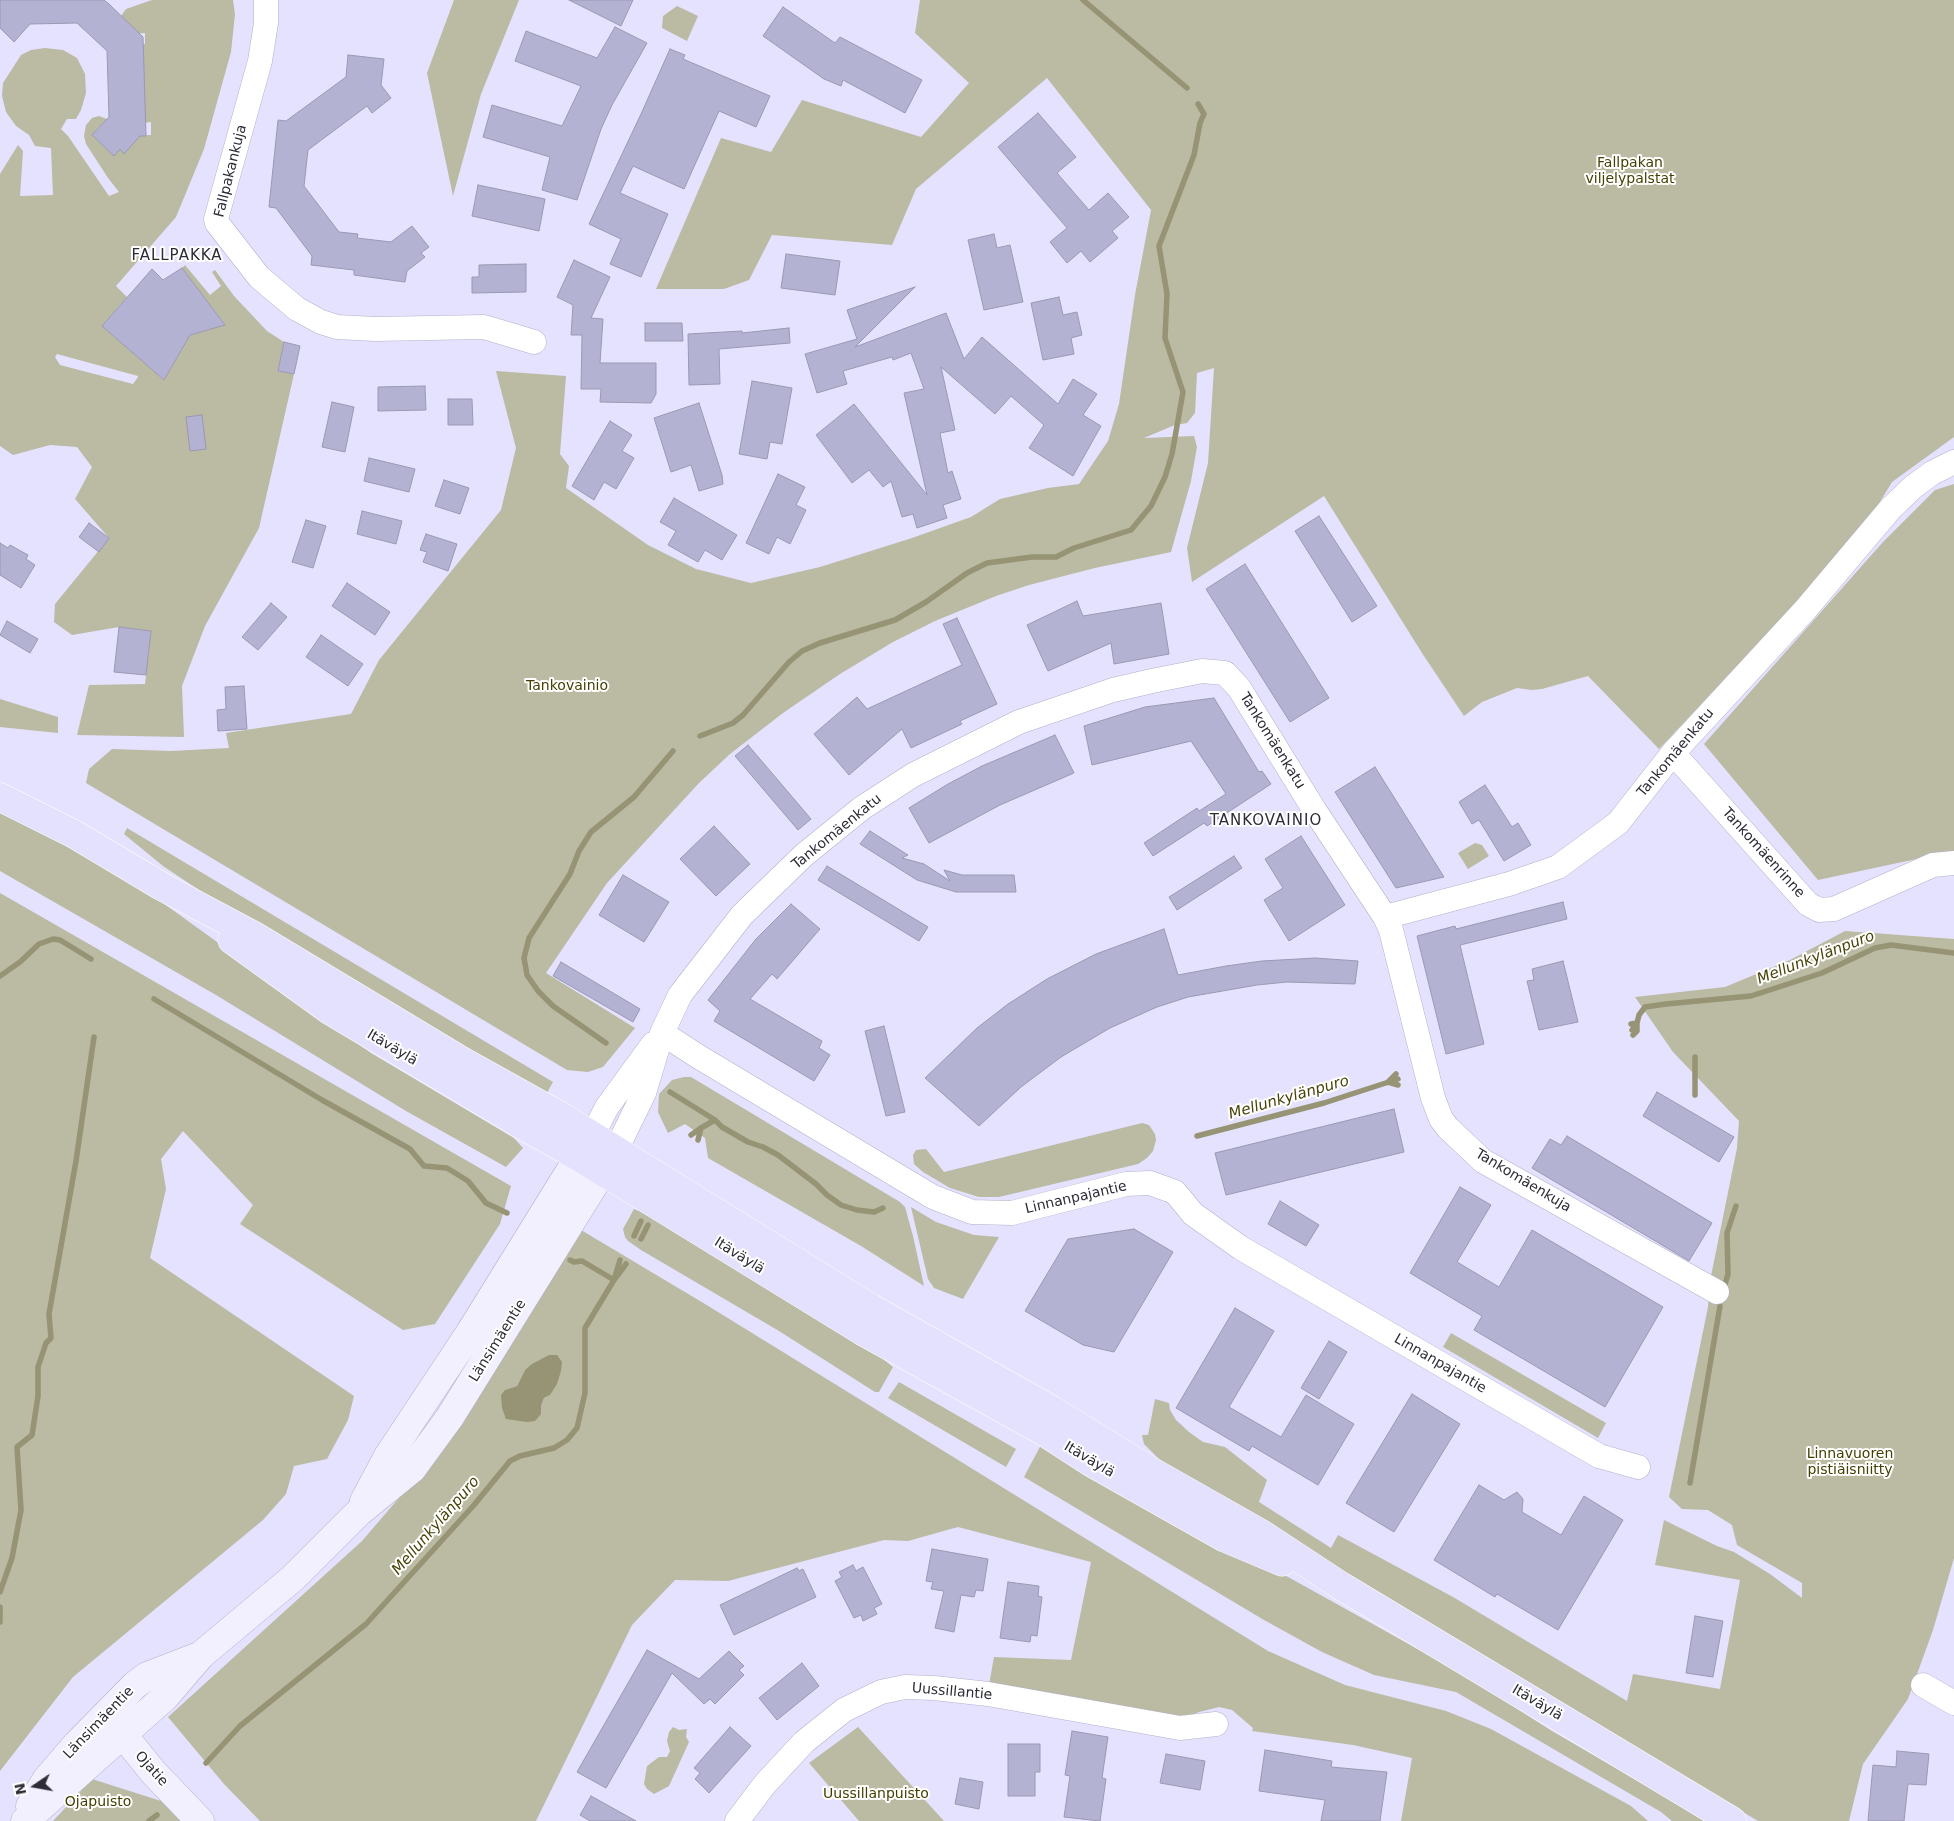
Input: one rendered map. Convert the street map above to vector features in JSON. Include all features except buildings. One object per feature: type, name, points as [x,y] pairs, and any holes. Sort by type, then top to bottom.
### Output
[{"type":"main road","name":"Itäväylä","points":[[0,782],[74,834],[161,886],[254,935],[462,1061],[559,1115],[585,1146],[862,1331],[1040,1430],[1092,1462],[1226,1538],[1341,1586],[1732,1821]]},
{"type":"main road","name":"Itäväylä","points":[[0,797],[74,834]]},
{"type":"main road","name":"Länsimäentie","points":[[358,1512],[388,1456],[469,1334],[585,1146]]},
{"type":"main road","name":"Länsimäentie","points":[[25,1821],[165,1697],[201,1655],[293,1578],[358,1512],[412,1469],[450,1417],[609,1161]]},
{"type":"main road","name":"Länsimäentie","points":[[21,1821],[46,1780],[106,1714],[147,1676],[201,1655]]},
{"type":"main road","name":"Ojatie","points":[[106,1714],[153,1772],[200,1821]]},
{"type":"street","name":"Fallpakankuja","points":[[266,0],[266,23],[260,61],[216,219],[217,223],[259,277],[297,309],[321,322],[337,327],[368,329],[484,327],[534,342]]},
{"type":"street","name":"Tankomäenkatu","points":[[609,1161],[644,1093],[662,1033],[680,995],[742,915],[804,855],[862,808],[913,775],[1018,722],[1113,690],[1202,671],[1225,673],[1239,688],[1315,811],[1384,917],[1509,884],[1558,867],[1618,823],[1673,752],[1805,610],[1891,508],[1913,487],[1932,473],[1954,462]]},
{"type":"street","name":"Tankomäenrinne","points":[[1673,752],[1808,904],[1819,910],[1834,909],[1934,865],[1954,863]]},
{"type":"street","name":"Tankomäenkuja","points":[[1384,917],[1391,930],[1433,1098],[1441,1119],[1456,1138],[1483,1161],[1717,1292]]},
{"type":"street","name":"Tankomäenkatu","points":[[585,1146],[607,1107],[662,1033]]},
{"type":"street","name":"Linnanpajantie","points":[[662,1033],[933,1197],[972,1212],[1012,1213],[1126,1184],[1150,1183],[1175,1192],[1193,1214],[1234,1244],[1599,1456],[1638,1468]]},
{"type":"street","points":[[1923,1685],[1954,1703]]},
{"type":"street","name":"Uussillantie","points":[[737,1821],[765,1784],[804,1742],[844,1710],[881,1692],[905,1687],[988,1694],[1180,1728],[1216,1724]]},
{"type":"green space","points":[[152,0],[233,0],[235,14],[231,52],[204,149],[176,217],[116,286],[127,297],[102,326],[164,380],[190,335],[225,325],[182,268],[185,265],[210,295],[221,286],[212,272],[215,270],[234,296],[267,331],[284,342],[278,371],[294,374],[259,528],[205,626],[182,686],[184,737],[77,735],[89,685],[145,684],[151,631],[119,627],[72,635],[54,622],[55,604],[109,538],[75,499],[92,467],[77,447],[50,445],[13,455],[0,446],[0,174],[18,145],[23,151],[20,196],[53,195],[51,148],[35,146],[29,135],[16,126],[6,112],[2,96],[3,83],[21,55],[31,50],[45,48],[63,50],[77,58],[85,74],[86,93],[76,119],[67,119],[61,129],[68,136],[109,196],[119,192],[86,144],[84,136],[86,125],[92,118],[99,116],[107,119],[92,135],[113,155],[120,149],[124,153],[132,136],[151,135],[151,122],[144,123],[141,44],[145,44],[145,33],[133,34],[121,16],[126,9]],"holes":[[[57,354],[138,376],[133,384],[60,365],[55,357]]]},
{"type":"green space","points":[[454,0],[519,0],[481,94],[453,196],[427,73]]},
{"type":"green space","points":[[920,0],[1954,0],[1954,437],[1892,482],[1872,515],[1802,597],[1659,749],[1588,676],[1542,689],[1517,688],[1482,702],[1464,716],[1422,653],[1324,496],[1192,582],[1187,548],[1208,463],[1214,368],[1197,373],[1195,413],[1187,423],[1175,425],[1144,438],[1194,436],[1197,447],[1191,481],[1171,552],[1095,568],[1029,585],[996,596],[935,621],[893,642],[840,674],[783,713],[730,754],[699,783],[607,883],[546,973],[635,1028],[603,1067],[588,1072],[567,1070],[86,783],[89,769],[112,749],[171,751],[229,748],[226,733],[351,714],[379,660],[501,510],[516,448],[496,371],[566,376],[560,454],[569,466],[566,488],[648,545],[696,569],[751,583],[820,567],[912,538],[971,517],[1000,499],[1048,488],[1079,484],[1108,441],[1119,404],[1135,295],[1151,210],[1047,78],[916,189],[892,245],[772,235],[749,280],[724,289],[656,289],[721,138],[771,152],[802,100],[921,137],[969,83],[915,33]]},
{"type":"green space","points":[[677,6],[698,16],[687,41],[662,28],[663,16]]},
{"type":"green space","points":[[1954,484],[1954,851],[1818,880],[1704,744],[1883,542],[1935,490]]},
{"type":"green space","points":[[0,699],[58,717],[58,733],[0,727]]},
{"type":"green space","points":[[0,808],[145,890],[371,1053],[514,1138],[523,1148],[506,1167],[406,1111],[216,995],[0,871]]},
{"type":"green space","points":[[127,828],[553,1082],[547,1093],[527,1086],[205,894],[163,866],[124,834]]},
{"type":"green space","points":[[1475,843],[1482,845],[1489,856],[1468,869],[1458,853]]},
{"type":"green space","points":[[0,893],[511,1186],[500,1224],[435,1324],[403,1330],[240,1224],[253,1205],[183,1131],[161,1159],[166,1189],[150,1258],[354,1396],[348,1420],[327,1459],[294,1466],[286,1494],[263,1520],[73,1677],[0,1771]]},
{"type":"green space","name":"Linnavuoren pistiäisniitty","points":[[1845,931],[1954,939],[1954,1558],[1933,1630],[1908,1699],[1863,1764],[1849,1821],[1758,1821],[1320,1562],[1161,1461],[1144,1444],[1142,1435],[1148,1435],[1155,1399],[1169,1403],[1170,1410],[1176,1420],[1189,1432],[1203,1442],[1225,1447],[1267,1480],[1259,1502],[1331,1548],[1338,1535],[1453,1597],[1627,1701],[1633,1674],[1720,1689],[1740,1580],[1655,1565],[1664,1520],[1717,1546],[1734,1552],[1770,1574],[1802,1598],[1802,1583],[1737,1545],[1732,1525],[1708,1510],[1682,1509],[1669,1497],[1708,1307],[1710,1281],[1737,1148],[1739,1121],[1673,1052],[1635,997],[1725,987],[1790,960]]},
{"type":"green space","points":[[691,1077],[900,1202],[905,1207],[924,1286],[861,1246],[708,1158],[705,1138],[685,1124],[668,1133],[658,1112],[659,1094],[672,1080]]},
{"type":"green space","points":[[1142,1123],[1149,1125],[1155,1134],[1156,1140],[1153,1151],[1138,1164],[999,1197],[979,1197],[950,1188],[923,1172],[914,1164],[913,1155],[916,1150],[926,1149],[944,1172]]},
{"type":"green space","points":[[911,1207],[936,1222],[974,1235],[999,1237],[963,1299],[934,1288],[928,1279]]},
{"type":"green space","points":[[634,1209],[657,1218],[851,1333],[893,1367],[879,1392],[875,1392],[779,1331],[628,1241],[623,1229]]},
{"type":"green space","points":[[581,1230],[705,1304],[1268,1651],[1345,1685],[1446,1711],[1491,1729],[1631,1806],[1648,1821],[1401,1821],[1412,1758],[1353,1745],[1252,1731],[1253,1728],[1232,1710],[1219,1707],[1184,1718],[989,1685],[994,1657],[1071,1660],[1091,1562],[958,1527],[908,1541],[884,1540],[728,1581],[675,1580],[632,1625],[536,1821],[260,1821],[224,1784],[168,1717],[362,1541],[417,1477]],"holes":[[[525,1370],[550,1395],[544,1398],[541,1414],[505,1390],[517,1386]]]},
{"type":"green space","points":[[1451,1333],[1606,1423],[1598,1438],[1443,1347]]},
{"type":"green space","points":[[899,1382],[1016,1449],[1006,1467],[888,1398]]},
{"type":"green space","points":[[1043,1441],[1461,1673],[1552,1731],[1704,1821],[1672,1821],[1661,1812],[1456,1692],[1374,1675],[1322,1652],[1264,1620],[1024,1477]]},
{"type":"green space","points":[[673,1727],[679,1730],[687,1729],[686,1737],[689,1742],[669,1786],[654,1794],[644,1784],[647,1766],[659,1757],[667,1757],[670,1751],[667,1741],[669,1732]]},
{"type":"green space","name":"Uussillanpuisto","points":[[858,1727],[944,1821],[859,1821],[809,1763]]},
{"type":"green space","name":"Ojapuisto","points":[[92,1779],[161,1801],[182,1821],[53,1821]]},
{"type":"shaded area","points":[[549,1355],[557,1355],[562,1362],[561,1371],[557,1384],[550,1395],[544,1398],[541,1414],[535,1421],[527,1422],[506,1419],[502,1408],[501,1395],[505,1390],[517,1386],[525,1370],[532,1364]]},
{"type":"waterway","name":"Mellunkylänpuro","points":[[1083,0],[1187,88]]},
{"type":"waterway","name":"Mellunkylänpuro","points":[[700,736],[733,723],[743,715],[789,662],[802,651],[820,643],[895,620],[926,602],[967,573],[987,563],[1032,557],[1056,557],[1074,548],[1131,530],[1151,506],[1165,477],[1172,454],[1183,392],[1165,338],[1167,294],[1159,246],[1194,155],[1200,123],[1204,114],[1198,104]]},
{"type":"waterway","name":"Mellunkylänpuro","points":[[606,1043],[553,1006],[538,991],[527,975],[524,958],[529,938],[570,874],[579,851],[591,832],[634,797],[673,751]]},
{"type":"waterway","points":[[0,976],[20,962],[39,944],[53,939],[60,940],[91,959]]},
{"type":"waterway","name":"Mellunkylänpuro","points":[[1632,1030],[1645,1007],[1751,996],[1822,973],[1875,948],[1891,945],[1954,953]]},
{"type":"waterway","points":[[154,999],[322,1100],[410,1149],[424,1166],[447,1168],[468,1181],[486,1203],[507,1213]]},
{"type":"waterway","name":"Mellunkylänpuro","points":[[1631,1024],[1637,1023],[1637,1031],[1633,1035]]},
{"type":"waterway","points":[[0,1592],[12,1558],[21,1510],[17,1447],[32,1435],[38,1396],[38,1367],[46,1343],[51,1338],[49,1314],[76,1161],[94,1037]]},
{"type":"waterway","points":[[1695,1057],[1695,1095]]},
{"type":"waterway","name":"Mellunkylänpuro","points":[[1396,1074],[1388,1082],[1398,1085]]},
{"type":"waterway","name":"Mellunkylänpuro","points":[[1197,1136],[1324,1103],[1398,1079]]},
{"type":"waterway","name":"Mellunkylänpuro","points":[[670,1092],[715,1120]]},
{"type":"waterway","name":"Mellunkylänpuro","points":[[698,1140],[701,1128],[715,1120],[722,1127],[748,1142],[778,1155],[841,1205],[857,1210],[874,1212],[883,1208]]},
{"type":"waterway","name":"Mellunkylänpuro","points":[[691,1135],[701,1128]]},
{"type":"waterway","points":[[1724,1288],[1728,1274],[1727,1233],[1736,1206]]},
{"type":"waterway","name":"Mellunkylänpuro","points":[[634,1236],[641,1221]]},
{"type":"waterway","name":"Mellunkylänpuro","points":[[641,1239],[648,1225]]},
{"type":"waterway","points":[[570,1260],[574,1262],[582,1261],[614,1280],[620,1260]]},
{"type":"waterway","name":"Mellunkylänpuro","points":[[206,1763],[240,1726],[366,1624],[474,1505],[510,1461],[520,1456],[554,1448],[567,1440],[577,1428],[585,1393],[585,1328],[626,1264]]},
{"type":"waterway","points":[[1690,1483],[1720,1306]]},
{"type":"waterway","points":[[0,1607],[0,1622]]},
{"type":"waterway","name":"Mellunkylänpuro","points":[[149,1821],[157,1815]]},
{"type":"district","name":"FALLPAKKA","points":[[177,256]]},
{"type":"district","name":"TANKOVAINIO","points":[[1266,821]]},
{"type":"park label","name":"Fallpakan viljelypalstat","points":[[1630,172]]},
{"type":"park label","name":"Tankovainio","points":[[567,686]]}]
